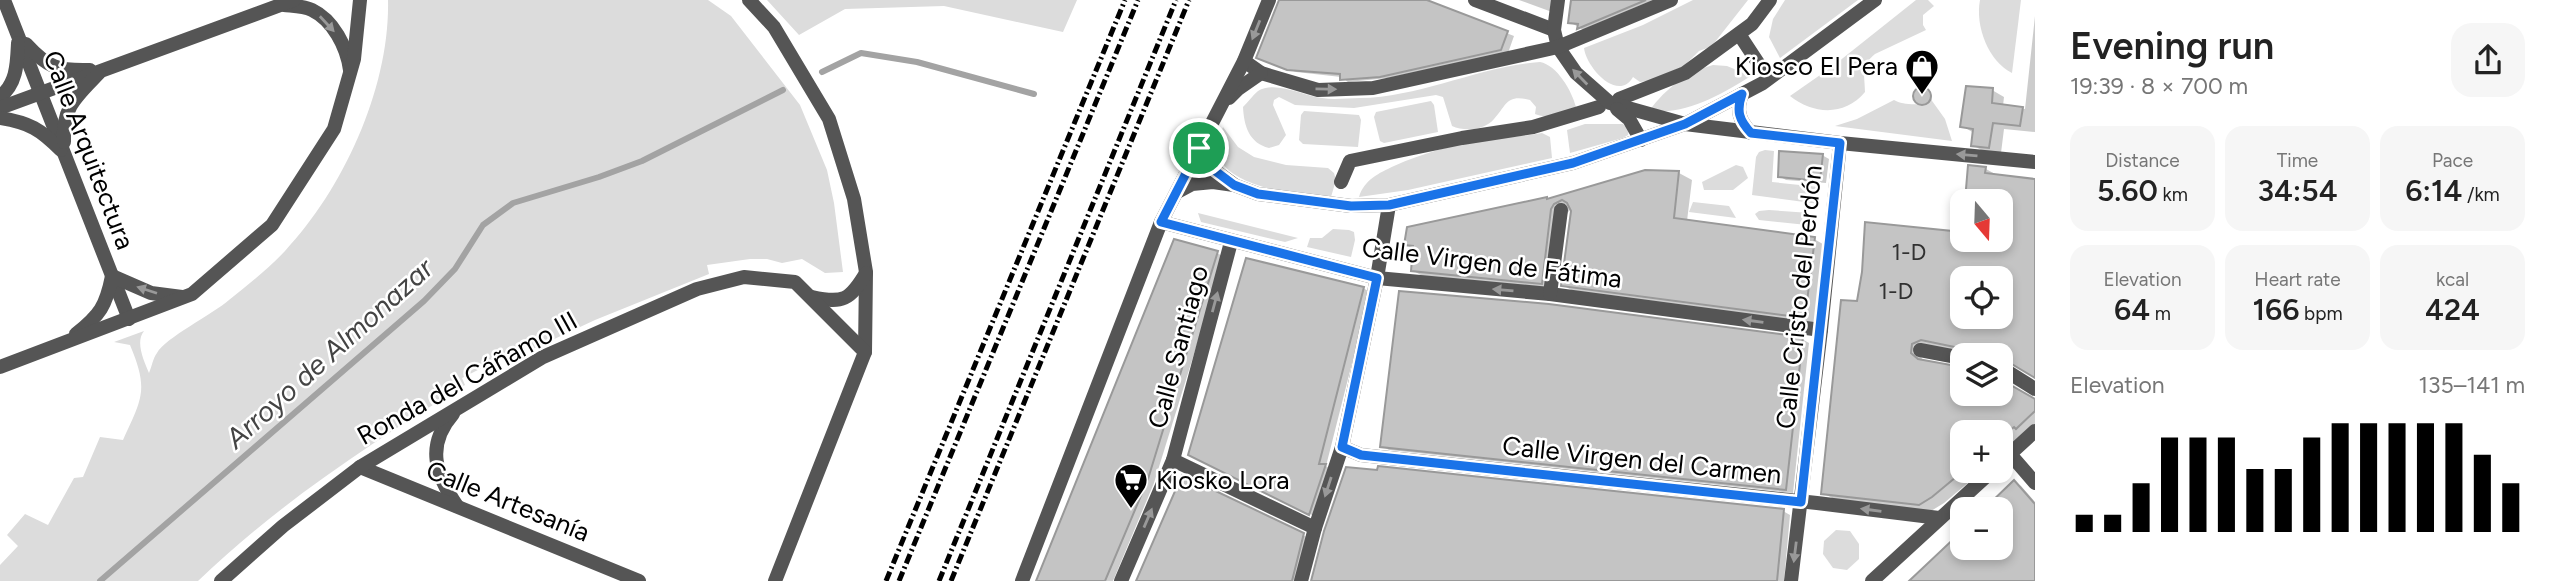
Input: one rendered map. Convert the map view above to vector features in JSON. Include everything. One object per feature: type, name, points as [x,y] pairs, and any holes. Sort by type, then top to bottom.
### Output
[{"type":"street","name":"Calle Arquitectura","points":[[4,0],[129,319]]},
{"type":"street","points":[[0,108],[282,2],[295,0]]},
{"type":"street","points":[[0,367],[192,294],[272,225],[334,128],[354,59],[360,0]]},
{"type":"street","points":[[749,0],[774,27],[830,119],[854,200],[866,272],[865,352],[775,581]]},
{"type":"street","points":[[1022,581],[1161,222],[1244,61],[1269,0]]},
{"type":"street","points":[[1475,0],[1555,30]]},
{"type":"street","points":[[1559,0],[1555,30],[1558,47],[1576,73],[1629,119],[1641,140]]},
{"type":"street","points":[[1244,61],[1261,73],[1318,90],[1373,88],[1558,47],[1671,0]]},
{"type":"street","points":[[1341,182],[1350,161],[1462,138],[1533,127],[1609,103],[1685,73],[1752,24],[1770,0]]},
{"type":"street","points":[[1177,191],[1192,184],[1213,182],[1234,185],[1258,194],[1334,204],[1389,205],[1573,163],[1685,124],[1763,83],[1875,0]]},
{"type":"street","points":[[282,2],[310,9],[330,22],[342,45],[350,72]]},
{"type":"street","points":[[18,34],[43,62],[64,71],[102,69]]},
{"type":"street","points":[[0,97],[9,89],[17,69],[18,34]]},
{"type":"street","points":[[1739,34],[1762,69]]},
{"type":"street","points":[[65,154],[63,122],[71,102],[102,69]]},
{"type":"street","points":[[1219,110],[1238,89],[1261,73]]},
{"type":"street","points":[[1742,94],[1738,113],[1741,122],[1751,133]]},
{"type":"street","points":[[1609,103],[1685,124],[1840,143],[2035,162]]},
{"type":"street","points":[[0,118],[22,122],[41,130],[65,154]]},
{"type":"street","name":"Calle Cristo del Perdón","points":[[1791,581],[1840,143]]},
{"type":"street","points":[[1199,148],[1214,170],[1234,185]]},
{"type":"street","points":[[1301,581],[1315,528],[1342,447],[1377,278],[1389,205]]},
{"type":"street","points":[[1550,294],[1561,210]]},
{"type":"street","name":"Calle Virgen de Fátima","points":[[1161,222],[1377,278],[1550,294],[1821,330]]},
{"type":"street","name":"Calle Santiago","points":[[1121,581],[1174,460],[1231,242]]},
{"type":"street","points":[[810,297],[826,301],[842,299],[852,294],[866,272]]},
{"type":"street","points":[[67,341],[96,317],[107,301],[112,276],[151,293],[183,297]]},
{"type":"street","name":"Ronda del Cáñamo III","points":[[221,581],[283,526],[359,467],[543,357],[697,289],[744,277],[795,282],[865,352]]},
{"type":"street","points":[[1920,350],[1950,356]]},
{"type":"street","points":[[2013,375],[2035,389]]},
{"type":"street","points":[[458,507],[437,471],[436,455],[442,429],[464,405]]},
{"type":"street","points":[[2013,452],[2035,431]]},
{"type":"street","name":"Calle Virgen del Carmen","points":[[1342,447],[1361,455],[1939,518]]},
{"type":"street","points":[[1174,460],[1315,528]]},
{"type":"street","points":[[2013,465],[2035,483]]},
{"type":"street","name":"Calle Artesanía","points":[[359,467],[639,581]]},
{"type":"street","points":[[1872,581],[1978,483]]},
{"type":"shaded area","points":[[388,0],[708,0],[731,16],[800,105],[827,170],[843,272],[825,273],[802,259],[782,263],[767,259],[750,259],[707,265],[709,274],[595,320],[533,349],[531,343],[462,378],[465,385],[395,429],[293,500],[198,581],[0,581],[0,565],[18,546],[7,535],[25,514],[48,525],[74,478],[83,477],[100,437],[123,440],[139,403],[140,373],[130,345],[114,342],[144,331],[140,346],[149,373],[154,357],[162,347],[222,306],[285,251],[326,197],[344,167],[372,101],[387,33]]},
{"type":"shaded area","points":[[767,0],[1077,0],[1063,32],[944,6],[845,9],[799,35]]},
{"type":"shaded area","points":[[1693,0],[1748,0],[1710,47],[1699,51],[1684,66],[1648,81],[1640,82],[1633,77],[1627,84],[1611,84],[1590,64],[1584,48],[1643,25]]},
{"type":"shaded area","points":[[1785,0],[1858,0],[1780,58],[1769,37],[1773,19]]},
{"type":"shaded area","points":[[1916,0],[1928,0],[1934,6],[1923,15],[1926,30],[1870,58],[1864,72],[1865,92],[1857,100],[1848,106],[1828,110],[1808,106],[1790,96],[1833,66]]},
{"type":"shaded area","points":[[1980,0],[2021,0],[2012,73],[1996,60],[1985,42],[1980,21]]},
{"type":"shaded area","points":[[1540,62],[1552,68],[1563,80],[1576,107],[1556,115],[1540,116],[1535,114],[1536,107],[1530,100],[1516,98],[1508,102],[1490,123],[1469,129],[1452,126],[1443,97],[1436,95],[1354,108],[1295,105],[1279,97],[1274,100],[1273,105],[1286,135],[1279,145],[1269,148],[1252,138],[1245,121],[1243,107],[1258,91],[1265,88],[1281,88],[1327,99],[1383,96],[1405,93],[1495,69]]},
{"type":"shaded area","points":[[1713,65],[1727,66],[1751,76],[1716,96],[1689,107],[1650,110],[1677,82]]},
{"type":"shaded area","points":[[1930,98],[1945,119],[1952,141],[1835,126],[1857,119],[1894,100],[1919,104],[1927,103]]},
{"type":"shaded area","points":[[1431,101],[1438,132],[1384,143],[1380,141],[1374,117],[1376,112]]},
{"type":"shaded area","points":[[1304,111],[1359,115],[1361,120],[1358,147],[1303,144],[1299,140],[1301,115]]},
{"type":"shaded area","points":[[1585,124],[1623,124],[1629,130],[1628,135],[1623,138],[1570,153],[1567,130]]},
{"type":"shaded area","points":[[1223,127],[1238,147],[1254,157],[1286,165],[1328,168],[1334,173],[1336,180],[1331,197],[1273,190],[1231,172],[1223,164],[1218,150]]},
{"type":"shaded area","points":[[1542,133],[1550,137],[1552,158],[1408,190],[1359,197],[1364,186],[1373,178],[1416,157],[1471,142]]},
{"type":"shaded area","points":[[1774,151],[1772,182],[1819,187],[1819,204],[1752,195],[1756,157],[1759,152]]},
{"type":"shaded area","points":[[1736,165],[1743,167],[1748,178],[1733,190],[1704,190],[1702,182]]},
{"type":"shaded area","points":[[1693,202],[1729,206],[1736,218],[1689,212]]},
{"type":"shaded area","points":[[1769,210],[1810,213],[1813,223],[1807,225],[1759,220],[1755,214]]},
{"type":"shaded area","points":[[1198,213],[1298,238],[1285,242],[1201,222]]},
{"type":"shaded area","points":[[1333,229],[1354,232],[1351,257],[1307,247],[1310,238],[1322,238]]},
{"type":"shaded area","points":[[1836,530],[1850,531],[1859,544],[1859,559],[1847,570],[1833,568],[1823,554],[1824,541]]},
{"type":"building","points":[[1279,0],[1427,0],[1508,31],[1501,50],[1380,77],[1340,80],[1340,74],[1287,70],[1256,58]]},
{"type":"building","points":[[1571,0],[1646,0],[1577,29],[1578,24],[1568,23]]},
{"type":"building","points":[[1966,86],[1993,88],[1992,103],[2023,107],[2020,126],[1993,123],[1989,148],[1971,146],[1973,129],[1960,127]]},
{"type":"building","name":"Kiosco El Pera","points":[[1922,87],[1928,90],[1931,96],[1928,102],[1922,105],[1916,102],[1913,96],[1916,90]]},
{"type":"building","points":[[1779,151],[1823,154],[1820,181],[1778,177]]},
{"type":"building","points":[[1968,165],[1986,167],[1985,173],[2035,179],[2035,378],[2013,365],[2013,343],[1950,343],[1950,346],[1921,340],[1912,344],[1911,353],[1918,359],[1950,365],[1950,406],[2013,406],[2013,386],[2035,399],[2035,411],[2016,429],[2013,428],[2013,420],[1950,420],[1950,482],[1919,505],[1821,494],[1841,300],[1857,301],[1865,222],[1950,231],[1950,252],[2013,252],[2013,189],[1966,189]]},
{"type":"building","points":[[1645,170],[1679,171],[1674,218],[1815,237],[1805,318],[1561,286],[1571,211],[1562,200],[1551,209],[1542,284],[1411,271],[1413,246],[1404,245],[1407,227],[1547,199]]},
{"type":"building","points":[[1174,239],[1218,251],[1148,479],[1105,581],[1036,581]]},
{"type":"building","points":[[1246,258],[1364,287],[1319,464],[1326,464],[1309,515],[1188,455]]},
{"type":"building","points":[[1399,291],[1549,304],[1803,337],[1786,490],[1380,447]]},
{"type":"building","points":[[1378,466],[1784,509],[1777,581],[1311,581],[1324,531],[1346,467],[1377,470]]},
{"type":"building","points":[[1182,475],[1304,533],[1292,581],[1136,581]]},
{"type":"building","points":[[2013,481],[2035,504],[2035,581],[1909,581],[1950,542],[1950,560],[2013,560],[2013,497],[1996,497]]},
{"type":"waterway","name":"Arroyo de Almonazar","points":[[822,72],[861,53],[917,62],[1034,94]]},
{"type":"waterway","name":"Arroyo de Almonazar","points":[[100,581],[424,301],[455,269],[483,225],[513,203],[642,161],[783,90]]},
{"type":"railway","points":[[886,581],[1125,0]]},
{"type":"railway","points":[[899,581],[1138,0]]},
{"type":"railway","points":[[939,581],[1176,0]]},
{"type":"railway","points":[[951,581],[1189,0]]},
{"type":"place","name":"Kiosco El Pera","points":[[1922,96]]},
{"type":"place","name":"Kiosko Lora","points":[[1131,510]]},
{"type":"route","points":[[1742,94],[1738,113],[1741,122],[1751,133],[1840,143],[1801,502],[1361,455],[1342,447],[1377,278],[1161,222],[1199,148],[1214,170],[1234,185],[1258,194],[1351,206],[1389,205],[1573,163],[1685,124],[1742,94]]}]
